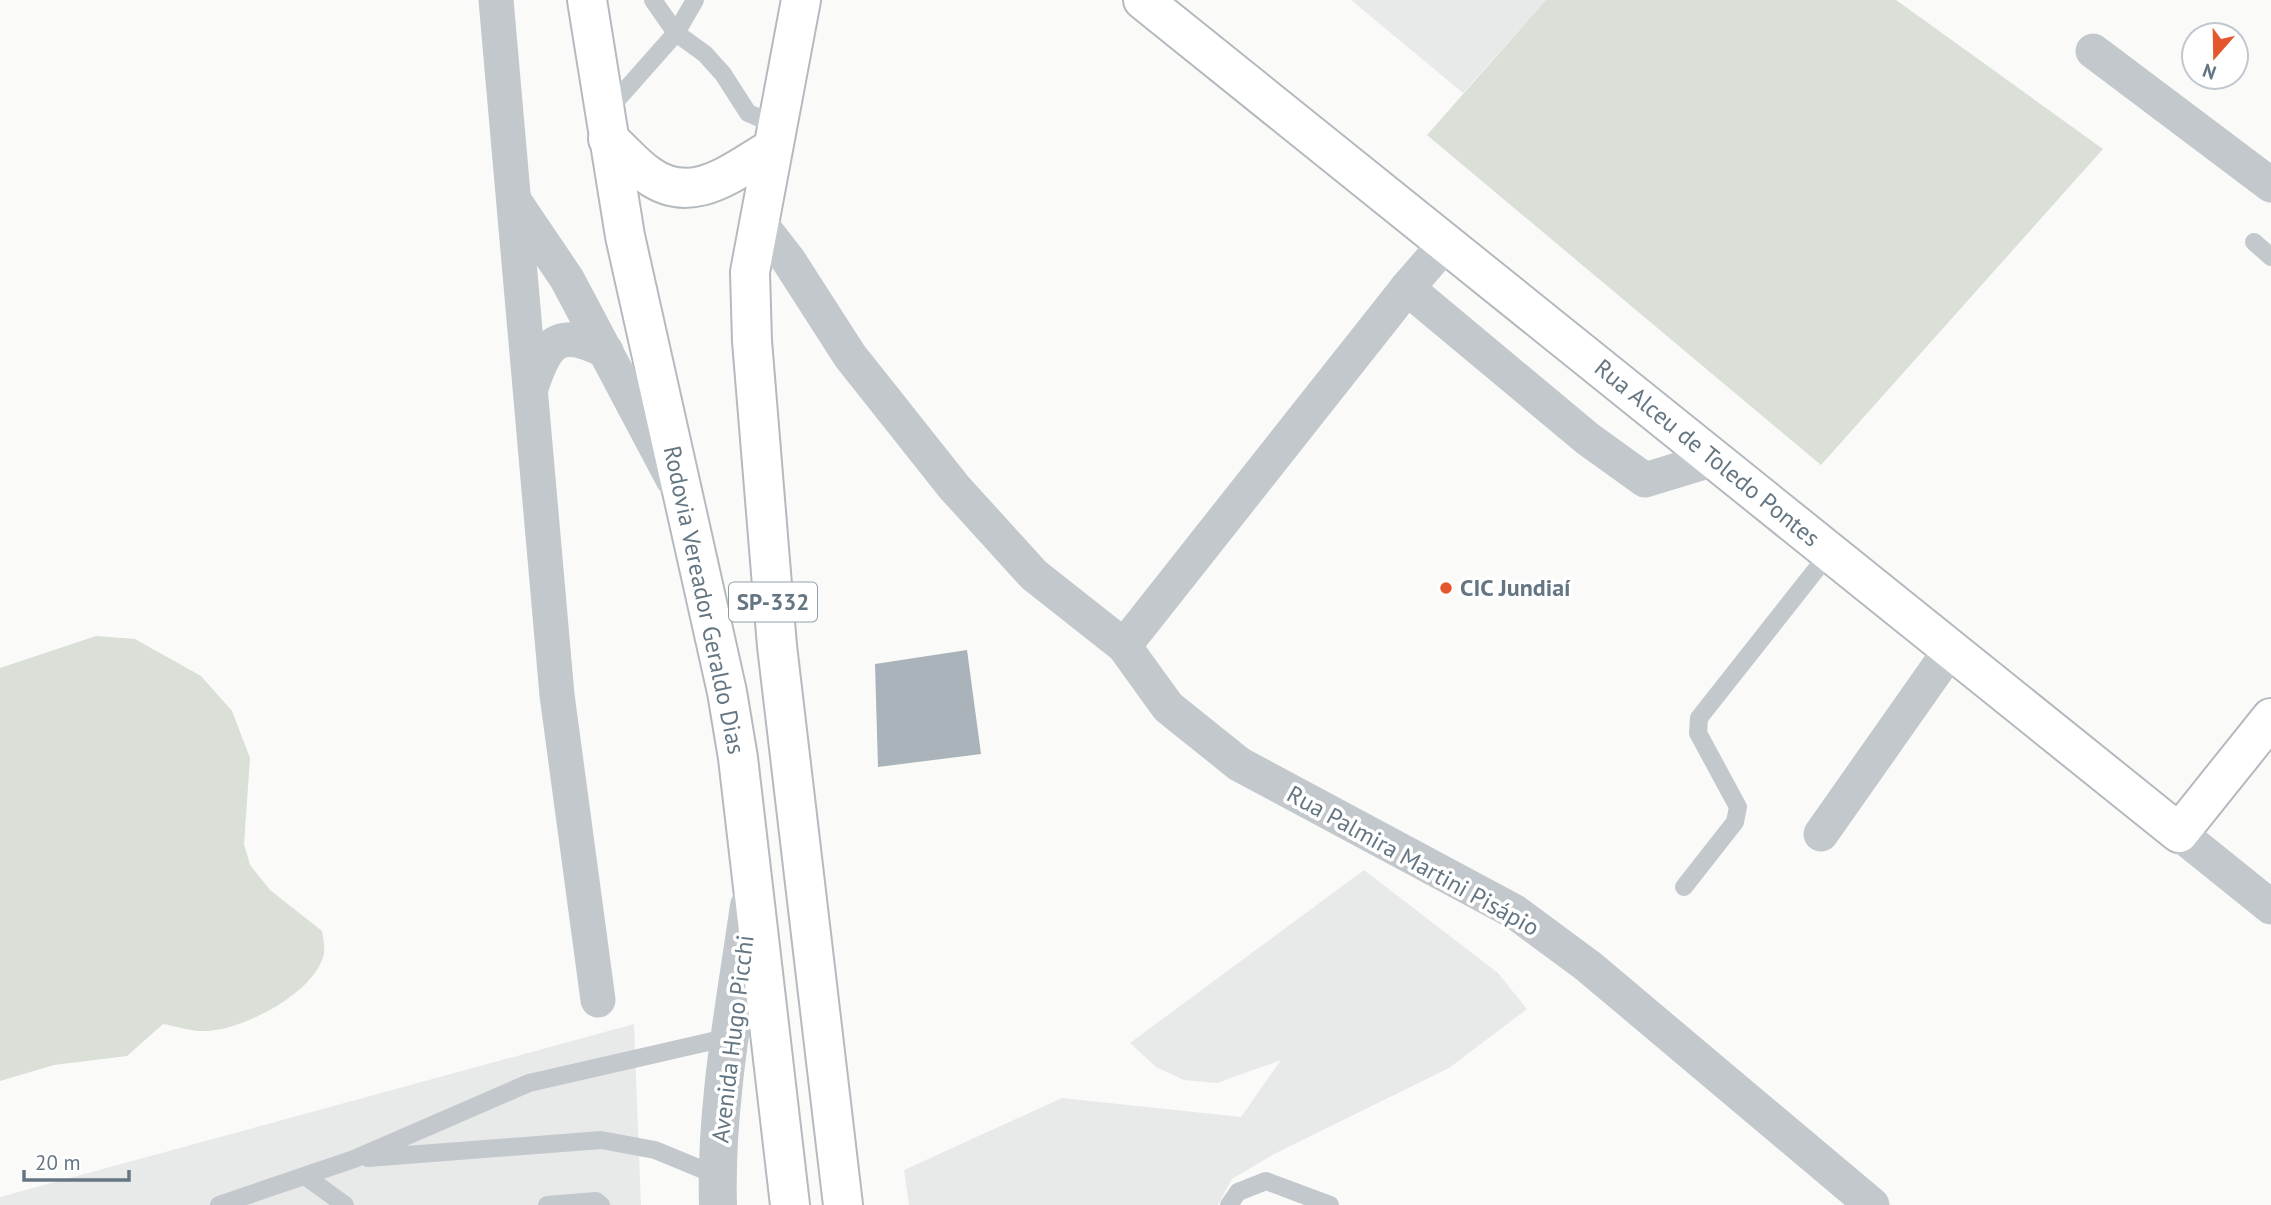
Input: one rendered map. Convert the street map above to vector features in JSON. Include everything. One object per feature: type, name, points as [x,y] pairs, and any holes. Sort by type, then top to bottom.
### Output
[{"type":"main road","name":"Rodovia Vereador Geraldo Dias","points":[[587,0],[625,236],[727,692],[753,872],[790,1205]]},
{"type":"main road","name":"SP-332","points":[[801,0],[773,137],[750,272],[752,341],[775,621],[843,1205]]},
{"type":"main road","name":"Rua Alceu de Toledo Pontes","points":[[1143,0],[2179,833]]},
{"type":"main road","points":[[606,127],[651,178],[690,190],[708,187],[773,137]]},
{"type":"main road","points":[[2179,833],[2271,718]]},
{"type":"street","points":[[496,0],[557,695],[598,1000]]},
{"type":"street","points":[[2093,51],[2271,186]]},
{"type":"street","points":[[513,200],[567,279],[684,500]]},
{"type":"street","name":"Rua Palmira Martini Pisápio","points":[[758,221],[850,356],[954,487],[1034,575],[1124,646],[1168,707],[1239,764],[1515,912],[1598,975],[1872,1205]]},
{"type":"street","points":[[1124,646],[1406,289],[1446,243]]},
{"type":"street","points":[[1406,289],[1588,439],[1645,480],[1714,458]]},
{"type":"street","points":[[530,391],[543,352],[559,341],[584,340],[606,351]]},
{"type":"street","points":[[1821,834],[1951,649]]},
{"type":"street","name":"Rua Alceu de Toledo Pontes","points":[[2179,833],[2271,906]]},
{"type":"street","name":"Avenida Hugo Picchi","points":[[718,1191],[730,1037],[753,872]]},
{"type":"lane","points":[[653,0],[676,33],[705,54],[723,74],[748,113],[773,137]]},
{"type":"lane","points":[[606,127],[676,33],[695,0]]},
{"type":"lane","points":[[2254,242],[2271,257]]},
{"type":"lane","points":[[1684,887],[1735,822],[1738,807],[1698,733],[1699,718],[1830,552]]},
{"type":"lane","points":[[219,1205],[354,1159],[528,1083],[730,1037]]},
{"type":"lane","points":[[354,1159],[601,1140],[655,1150],[718,1191]]},
{"type":"lane","points":[[305,1175],[345,1205]]},
{"type":"lane","points":[[1229,1205],[1238,1192],[1266,1181],[1330,1205]]},
{"type":"lane","points":[[547,1205],[596,1201],[601,1205]]},
{"type":"shaded area","points":[[1351,0],[1546,0],[1463,93]]},
{"type":"shaded area","points":[[1546,0],[1896,0],[2103,149],[1821,465],[1427,135]]},
{"type":"shaded area","points":[[96,636],[135,639],[201,676],[232,711],[250,758],[244,844],[250,865],[270,890],[322,931],[324,953],[318,968],[293,995],[239,1024],[201,1031],[163,1024],[127,1056],[54,1065],[0,1081],[0,668]]},
{"type":"shaded area","points":[[1364,870],[1498,973],[1527,1009],[1449,1068],[1274,1154],[1232,1179],[1218,1205],[909,1205],[904,1170],[1062,1098],[1241,1117],[1281,1060],[1217,1083],[1184,1080],[1156,1067],[1130,1043]]},
{"type":"shaded area","points":[[634,1024],[641,1205],[0,1205],[0,1197]]},
{"type":"building","points":[[967,650],[981,754],[878,767],[875,664]]},
{"type":"place","name":"CIC Jundiaí","points":[[1446,588]]}]
